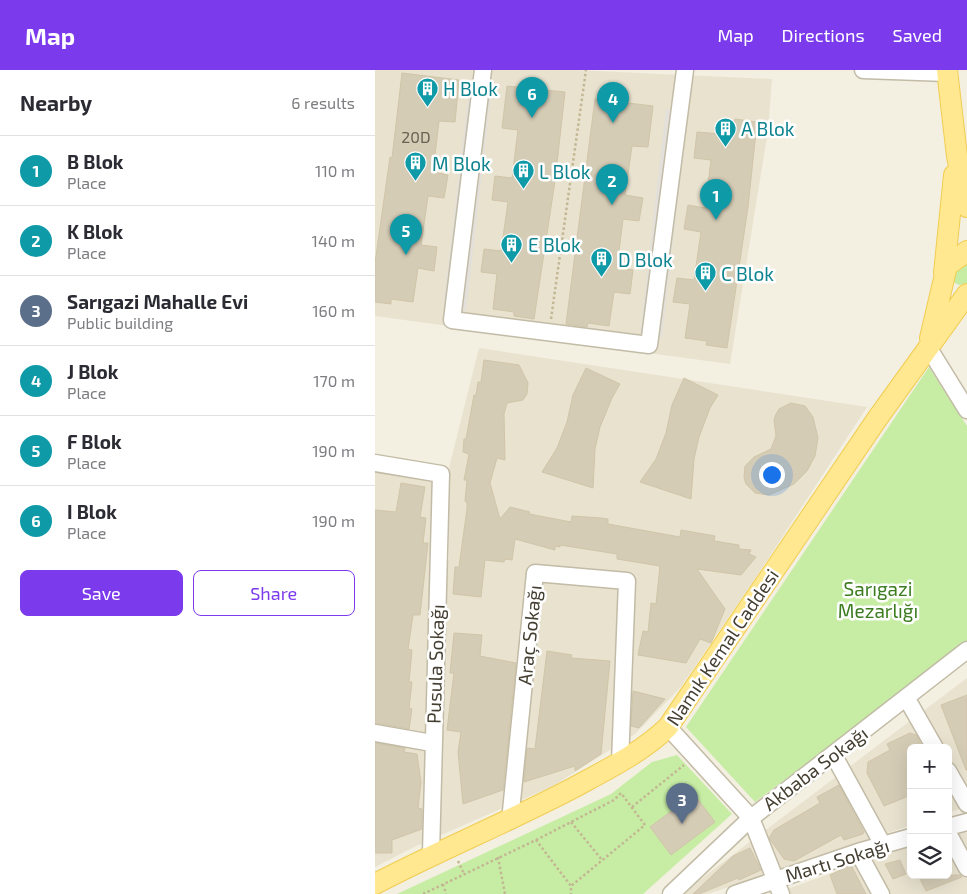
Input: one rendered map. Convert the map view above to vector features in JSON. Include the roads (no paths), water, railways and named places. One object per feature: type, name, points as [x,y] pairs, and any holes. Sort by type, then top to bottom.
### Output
[{"type":"main road","points":[[947,72],[957,156],[967,206]]},
{"type":"main road","points":[[928,347],[955,264],[957,156]]},
{"type":"main road","points":[[955,264],[945,284],[953,292],[967,292]]},
{"type":"main road","name":"Namık Kemal Caddesi","points":[[375,884],[431,854],[510,821],[620,763],[668,727],[967,292]]},
{"type":"street","points":[[483,70],[451,320],[649,345],[685,70]]},
{"type":"street","points":[[863,70],[947,72]]},
{"type":"street","points":[[928,347],[967,410]]},
{"type":"street","name":"Pusula Sokağı","points":[[375,463],[441,474],[432,743],[431,854]]},
{"type":"street","name":"Araç Sokağı","points":[[510,821],[535,573],[627,581],[620,763]]},
{"type":"street","name":"Akbaba Sokağı","points":[[671,894],[751,818],[967,650]]},
{"type":"street","points":[[907,698],[933,744]]},
{"type":"street","points":[[668,727],[751,818],[777,887]]},
{"type":"street","points":[[375,733],[432,743]]},
{"type":"street","points":[[833,754],[883,845]]},
{"type":"street","points":[[952,778],[967,804]]},
{"type":"street","points":[[952,826],[967,822]]},
{"type":"street","points":[[949,834],[967,868]]},
{"type":"street","name":"Martı Sokağı","points":[[735,894],[777,887],[858,852],[907,838]]},
{"type":"street","points":[[858,852],[881,894]]},
{"type":"place","name":"H Blok","points":[[427,107]]},
{"type":"place","name":"I Blok","points":[[532,118]]},
{"type":"place","name":"J Blok","points":[[613,123]]},
{"type":"place","name":"A Blok","points":[[725,147]]},
{"type":"place","name":"M Blok","points":[[416,182]]},
{"type":"place","name":"L Blok","points":[[523,190]]},
{"type":"place","name":"K Blok","points":[[612,205]]},
{"type":"place","name":"B Blok","points":[[716,220]]},
{"type":"place","name":"F Blok","points":[[406,255]]},
{"type":"place","name":"E Blok","points":[[512,263]]},
{"type":"place","name":"D Blok","points":[[602,278]]},
{"type":"place","name":"C Blok","points":[[705,292]]},
{"type":"place","name":"Sarıgazi Mahalle Evi","points":[[682,824]]},
{"type":"park label","name":"Sarıgazi Mezarlığı","points":[[878,599]]}]
